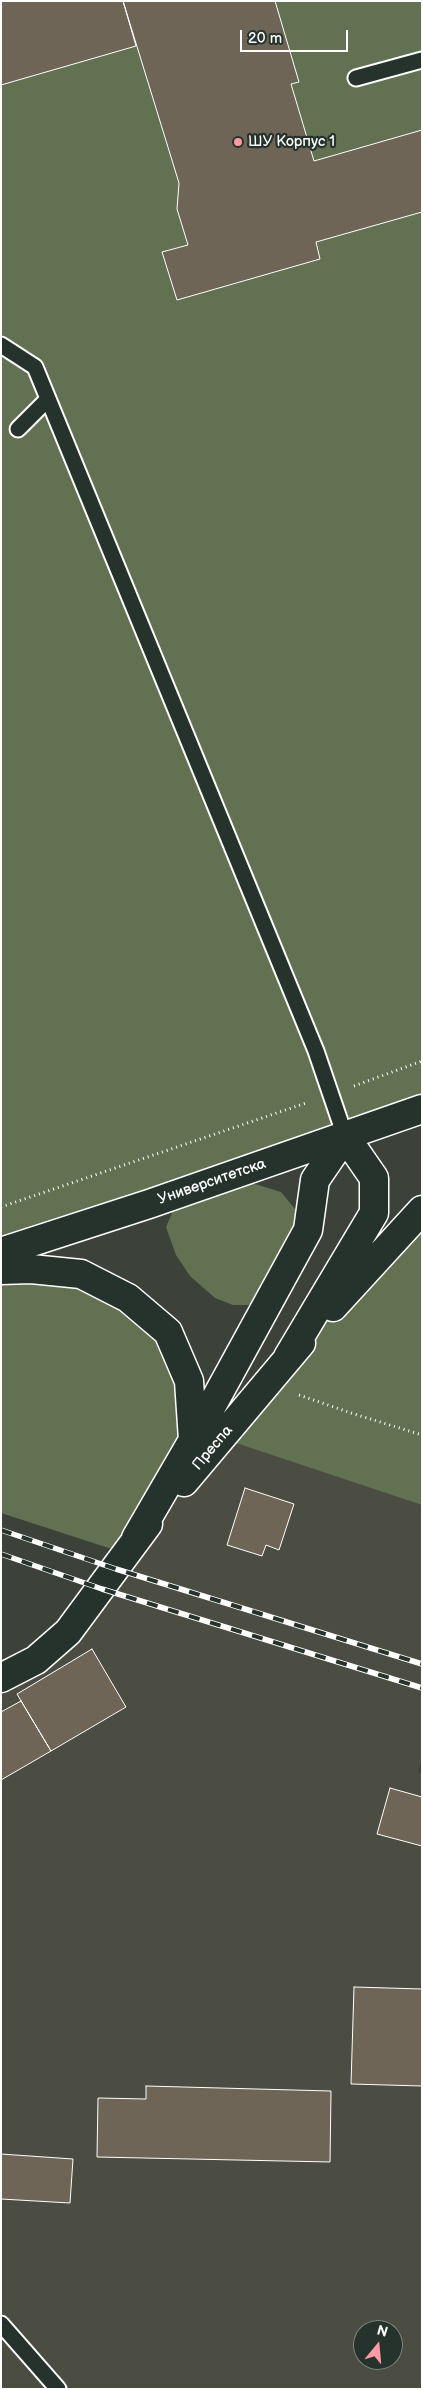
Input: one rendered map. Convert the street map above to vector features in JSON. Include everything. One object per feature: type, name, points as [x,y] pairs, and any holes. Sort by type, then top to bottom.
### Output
[{"type":"street","name":"Университетска","points":[[1,1252],[149,1204],[422,1109]]},
{"type":"street","points":[[136,1538],[193,1440],[308,1230],[315,1180],[345,1136],[374,1178],[374,1213],[288,1357]]},
{"type":"street","name":"Преспа","points":[[1,1678],[36,1660],[68,1632],[127,1554],[136,1538],[288,1357],[384,1249],[422,1210]]},
{"type":"street","points":[[1,1270],[32,1268],[81,1274],[128,1298],[168,1332],[190,1382],[193,1440]]},
{"type":"lane","points":[[356,78],[422,60]]},
{"type":"lane","points":[[1,345],[35,367],[312,1042],[345,1136]]},
{"type":"lane","points":[[18,428],[48,399]]},
{"type":"lane","points":[[1,2324],[58,2389]]},
{"type":"path","points":[[1,1207],[331,1095],[422,1061]]},
{"type":"path","points":[[267,1383],[351,1413],[422,1434]]},
{"type":"shaded area","points":[[221,1438],[422,1505],[422,1759],[418,1772],[422,1774],[422,2389],[1,2389],[1,1678],[36,1660]]},
{"type":"green space","points":[[1,1],[422,1],[422,1109],[1,1252]]},
{"type":"green space","points":[[252,1183],[281,1192],[299,1214],[295,1237],[260,1300],[248,1305],[233,1305],[215,1298],[190,1276],[176,1255],[166,1227],[175,1206]]},
{"type":"green space","points":[[422,1210],[422,1505],[221,1438],[127,1554],[1,1513],[1,1270],[81,1274],[168,1332],[221,1437]]},
{"type":"building","points":[[1,1],[123,1],[136,46],[1,85]]},
{"type":"building","name":"ШУ Корпус 1","points":[[123,1],[275,1],[299,82],[291,84],[314,161],[422,130],[422,212],[316,242],[320,259],[177,300],[162,252],[188,245],[177,209],[179,183]]},
{"type":"building","points":[[245,1488],[294,1504],[279,1550],[266,1545],[262,1556],[227,1545]]},
{"type":"building","points":[[92,1649],[126,1707],[51,1751],[17,1694]]},
{"type":"building","points":[[21,1701],[51,1751],[1,1780],[1,1712]]},
{"type":"building","points":[[390,1788],[422,1797],[422,1846],[377,1834]]},
{"type":"building","points":[[354,1987],[422,1989],[422,2086],[351,2084]]},
{"type":"building","points":[[146,2086],[331,2091],[330,2162],[97,2157],[98,2098],[146,2099]]},
{"type":"building","points":[[1,2154],[73,2159],[70,2203],[1,2199]]},
{"type":"railway","points":[[1,1530],[116,1569],[422,1664]]},
{"type":"railway","points":[[1,1554],[102,1589],[422,1688]]},
{"type":"place","name":"ШУ Корпус 1","points":[[238,142]]}]
